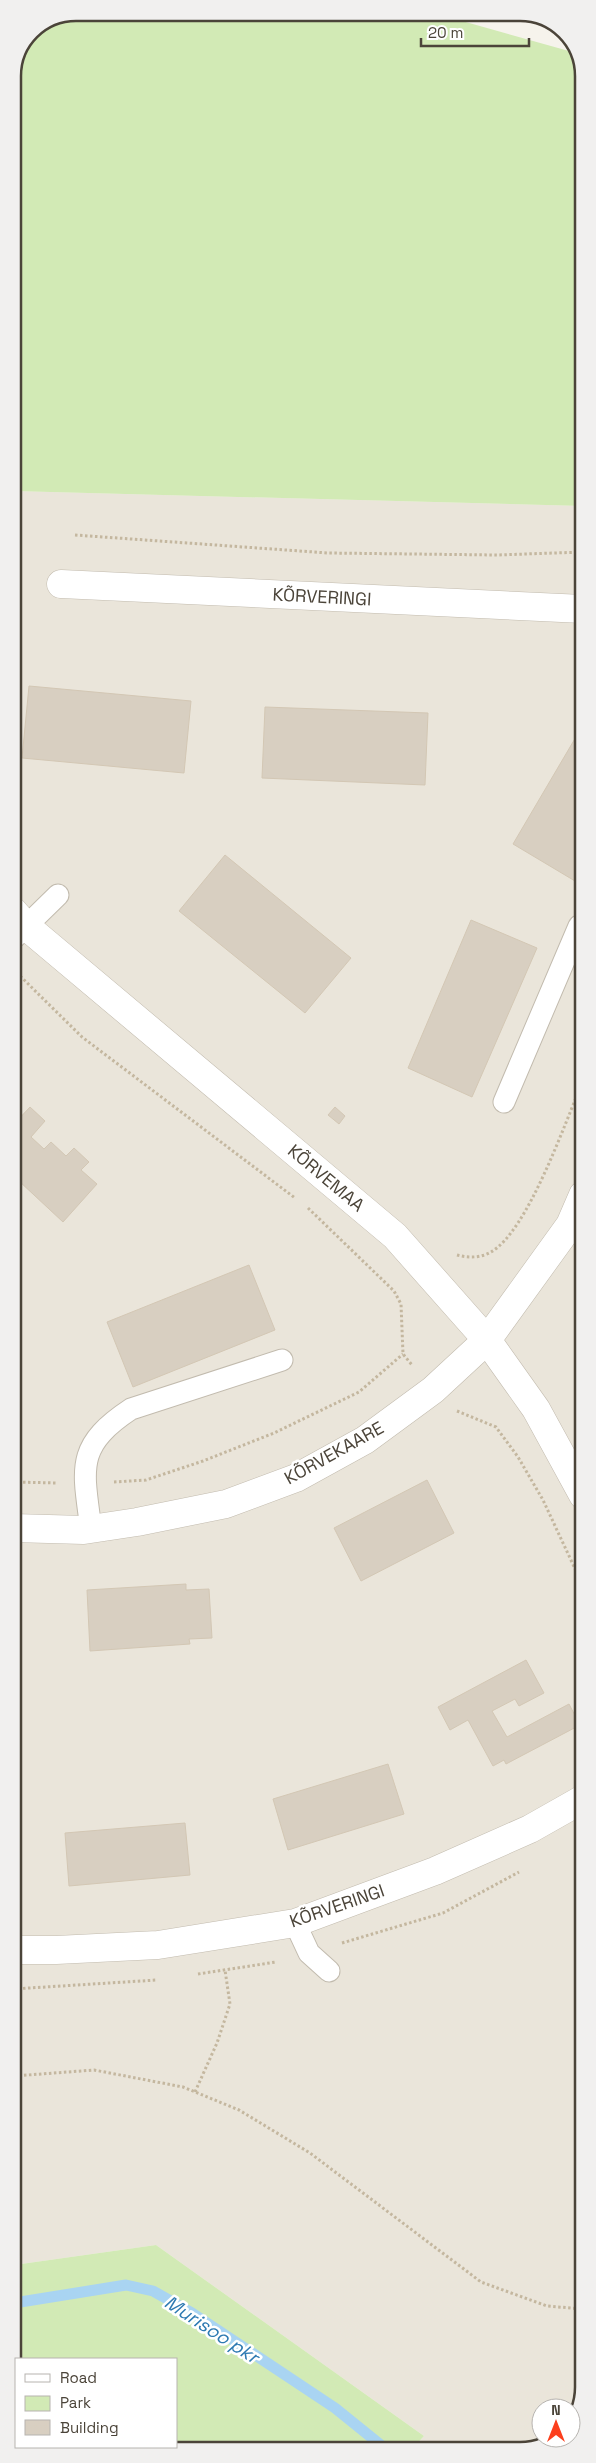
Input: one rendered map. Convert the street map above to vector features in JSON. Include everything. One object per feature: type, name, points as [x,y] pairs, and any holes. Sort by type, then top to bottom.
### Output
[{"type":"street","name":"KÕRVERINGI","points":[[61,584],[575,609]]},
{"type":"street","name":"KÕRVEMAA","points":[[21,928],[395,1236],[486,1340],[536,1409],[575,1480]]},
{"type":"street","name":"KÕRVEKAARE","points":[[21,1528],[91,1529],[226,1504],[296,1478],[365,1440],[433,1390],[486,1340],[570,1225],[575,1213]]},
{"type":"street","name":"KÕRVERINGI","points":[[21,1950],[158,1945],[295,1923],[443,1868],[530,1830],[575,1804]]},
{"type":"lane","points":[[21,924],[58,895]]},
{"type":"lane","points":[[504,1102],[575,941]]},
{"type":"lane","points":[[91,1529],[85,1484],[88,1450],[97,1436],[110,1423],[131,1409],[282,1360]]},
{"type":"lane","points":[[295,1923],[308,1952],[329,1971]]},
{"type":"path","points":[[75,535],[328,553],[497,555],[575,552]]},
{"type":"path","points":[[21,976],[82,1037],[296,1198]]},
{"type":"path","points":[[394,1291],[420,1264],[440,1250],[464,1257],[482,1256],[492,1252],[512,1233],[530,1204],[575,1099]]},
{"type":"path","points":[[304,1204],[394,1291],[401,1304],[403,1354],[444,1405],[496,1427],[518,1457],[543,1500],[575,1569]]},
{"type":"path","points":[[21,1482],[85,1484],[146,1480],[203,1461],[274,1433],[359,1392],[403,1354]]},
{"type":"path","points":[[195,2092],[217,2043],[230,2004],[224,1970]]},
{"type":"path","points":[[21,2075],[94,2070],[182,2087],[239,2110],[310,2153],[481,2282],[547,2306],[575,2308]]},
{"type":"shaded area","points":[[21,491],[575,506],[575,2386],[574,2398],[531,2398],[531,2441],[418,2442],[424,2436],[156,2245],[21,2264]]},
{"type":"green space","points":[[77,21],[462,21],[568,51],[574,66],[575,77],[575,506],[21,491],[21,77],[25,55],[37,37],[55,25]]},
{"type":"green space","points":[[156,2245],[424,2436],[418,2442],[178,2442],[178,2358],[21,2358],[21,2264]]},
{"type":"building","points":[[29,686],[191,701],[184,773],[22,758]]},
{"type":"building","points":[[265,707],[428,713],[425,785],[262,778]]},
{"type":"building","points":[[575,739],[575,881],[513,844]]},
{"type":"building","points":[[225,855],[351,958],[305,1013],[179,911]]},
{"type":"building","points":[[471,920],[537,948],[472,1097],[408,1068]]},
{"type":"building","points":[[30,1107],[45,1121],[31,1137],[44,1149],[51,1142],[66,1156],[74,1148],[89,1162],[81,1170],[97,1184],[63,1222],[21,1183],[21,1117]]},
{"type":"building","points":[[335,1107],[345,1116],[339,1124],[328,1115]]},
{"type":"building","points":[[249,1265],[275,1330],[133,1387],[107,1322]]},
{"type":"building","points":[[427,1480],[454,1533],[361,1581],[334,1528]]},
{"type":"building","points":[[186,1584],[186,1590],[209,1589],[212,1638],[189,1639],[190,1644],[90,1651],[87,1590]]},
{"type":"building","points":[[526,1660],[544,1693],[519,1706],[515,1699],[492,1711],[507,1737],[569,1704],[575,1715],[575,1728],[506,1764],[504,1760],[493,1766],[468,1720],[450,1730],[438,1707]]},
{"type":"building","points":[[388,1764],[404,1814],[288,1850],[273,1799]]},
{"type":"building","points":[[185,1823],[190,1875],[69,1886],[65,1833]]},
{"type":"waterway","name":"Murisoo pkr","points":[[21,2302],[126,2285],[153,2291],[192,2313],[335,2408],[377,2442]]}]
